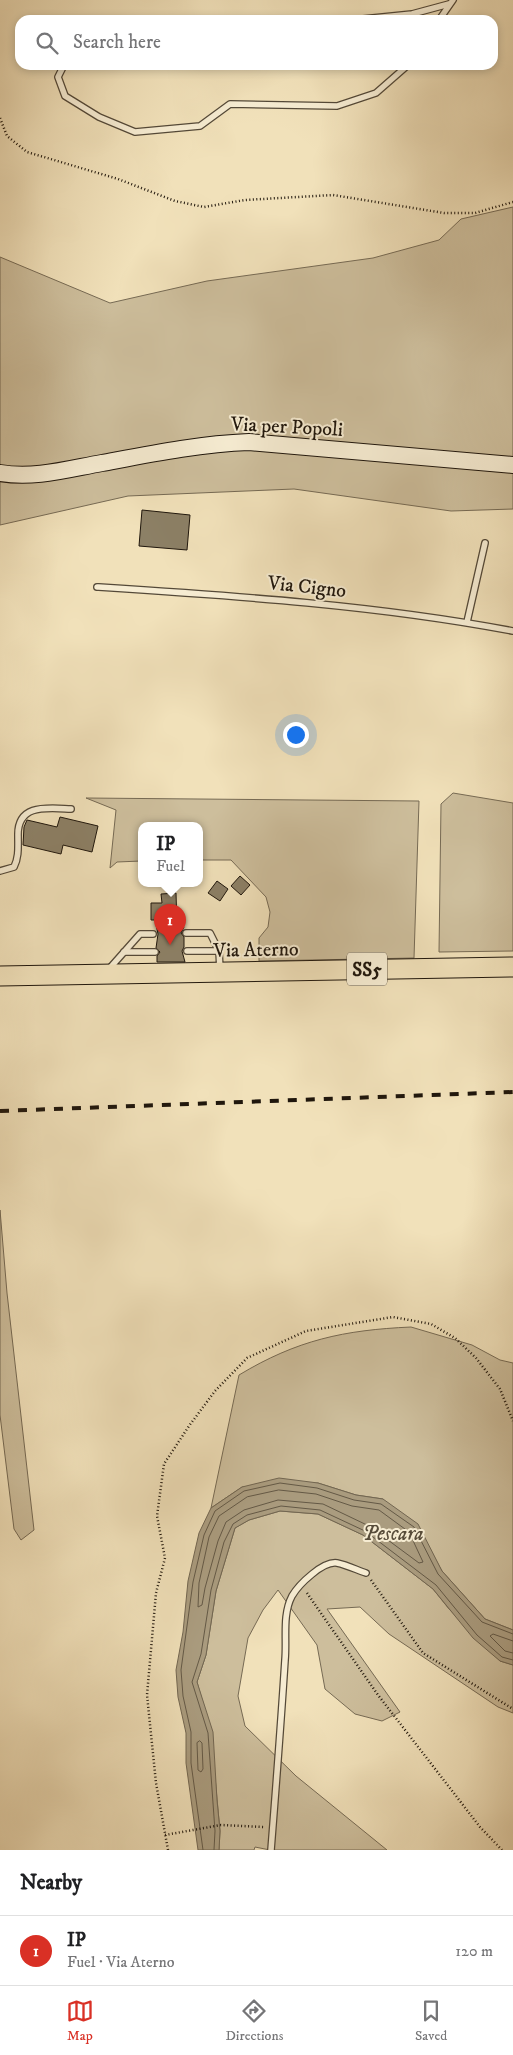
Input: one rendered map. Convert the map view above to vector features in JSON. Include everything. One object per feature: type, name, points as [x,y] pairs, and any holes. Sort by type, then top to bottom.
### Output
[{"type":"main road","name":"Via per Popoli","points":[[0,473],[10,475],[48,473],[216,443],[249,442],[513,465]]},
{"type":"main road","name":"Via Aterno","points":[[0,976],[513,967]]},
{"type":"lane","points":[[402,15],[412,14],[451,2]]},
{"type":"lane","points":[[443,15],[451,2]]},
{"type":"lane","points":[[62,70],[58,77],[65,96],[99,117],[135,132],[200,126],[230,104],[337,106],[376,93],[402,70]]},
{"type":"lane","points":[[468,622],[485,543]]},
{"type":"lane","name":"Via Cigno","points":[[97,587],[301,601],[468,622],[513,631]]},
{"type":"lane","points":[[0,871],[14,867],[18,860],[17,830],[25,814],[32,810],[44,808],[71,809]]},
{"type":"lane","points":[[186,933],[210,933],[219,951],[220,972]]},
{"type":"lane","points":[[103,974],[140,934],[153,934]]},
{"type":"lane","points":[[187,952],[219,951]]},
{"type":"lane","points":[[124,952],[155,952]]},
{"type":"lane","points":[[271,1850],[286,1655],[286,1622],[289,1604],[293,1594],[315,1572],[335,1563],[366,1573]]},
{"type":"path","points":[[0,118],[7,136],[26,152],[118,179],[174,201],[204,207],[245,200],[333,195],[444,213],[474,213],[513,202]]},
{"type":"path","points":[[168,1850],[156,1783],[147,1695],[156,1593],[165,1558],[157,1516],[164,1464],[189,1426],[216,1391],[247,1358],[306,1331],[392,1317],[431,1324],[455,1338],[476,1358],[500,1389],[513,1420]]},
{"type":"path","points":[[366,1573],[423,1653],[513,1709]]},
{"type":"path","points":[[301,1585],[378,1695],[480,1827],[502,1850]]},
{"type":"path","points":[[165,1835],[221,1825],[273,1828]]},
{"type":"shaded area","points":[[513,207],[513,458],[249,435],[175,443],[51,465],[26,467],[0,466],[0,257],[110,303],[207,281],[373,258],[439,240],[461,219]]},
{"type":"shaded area","points":[[249,449],[513,472],[513,509],[451,511],[294,489],[128,496],[0,525],[0,480],[142,463],[217,451]]},
{"type":"shaded area","points":[[453,793],[513,803],[513,951],[439,952],[441,804]]},
{"type":"shaded area","points":[[86,798],[419,801],[414,958],[259,961],[259,938],[268,927],[270,912],[266,897],[231,860],[203,860],[203,822],[138,822],[138,861],[117,862],[110,868],[116,810]]},
{"type":"shaded area","points":[[0,1210],[7,1293],[34,1530],[21,1540],[14,1529],[0,1415]]},
{"type":"shaded area","points":[[411,1327],[472,1345],[500,1360],[513,1363],[513,1630],[485,1619],[442,1571],[433,1555],[383,1499],[356,1495],[318,1483],[242,1487],[211,1508],[239,1375],[281,1353],[322,1339],[364,1331]]},
{"type":"shaded area","points":[[280,1511],[318,1514],[363,1535],[433,1589],[449,1609],[500,1661],[513,1665],[513,1713],[498,1707],[389,1634],[360,1607],[327,1609],[400,1712],[382,1721],[355,1714],[325,1689],[317,1645],[278,1590],[263,1610],[248,1638],[238,1696],[245,1726],[296,1776],[387,1850],[270,1850],[255,1847],[254,1850],[219,1850],[220,1831],[214,1766],[203,1703],[197,1682],[206,1655],[216,1591],[235,1528],[249,1520]]},
{"type":"water","name":"Pescara","points":[[279,1478],[318,1483],[356,1495],[383,1499],[418,1524],[442,1571],[485,1619],[513,1630],[513,1665],[500,1661],[473,1638],[433,1589],[363,1535],[318,1514],[280,1511],[249,1520],[235,1528],[216,1591],[206,1655],[197,1682],[213,1732],[220,1831],[219,1850],[198,1850],[186,1763],[186,1733],[178,1697],[176,1670],[183,1632],[188,1581],[199,1533],[211,1508],[242,1487]]},
{"type":"building","points":[[142,510],[190,515],[187,550],[139,546]]},
{"type":"building","points":[[60,817],[98,826],[92,852],[63,845],[61,854],[23,845],[24,827],[27,820],[57,827]]},
{"type":"building","points":[[240,876],[250,885],[241,895],[231,886]]},
{"type":"building","points":[[217,881],[228,889],[220,901],[208,893]]},
{"type":"building","points":[[176,893],[177,927],[184,927],[181,933],[184,937],[182,951],[185,962],[157,962],[157,956],[160,952],[156,948],[158,934],[155,920],[151,920],[151,903],[162,903],[161,894]]},
{"type":"railway","points":[[0,1111],[513,1092]]},
{"type":"place","name":"IP","points":[[170,945]]}]
